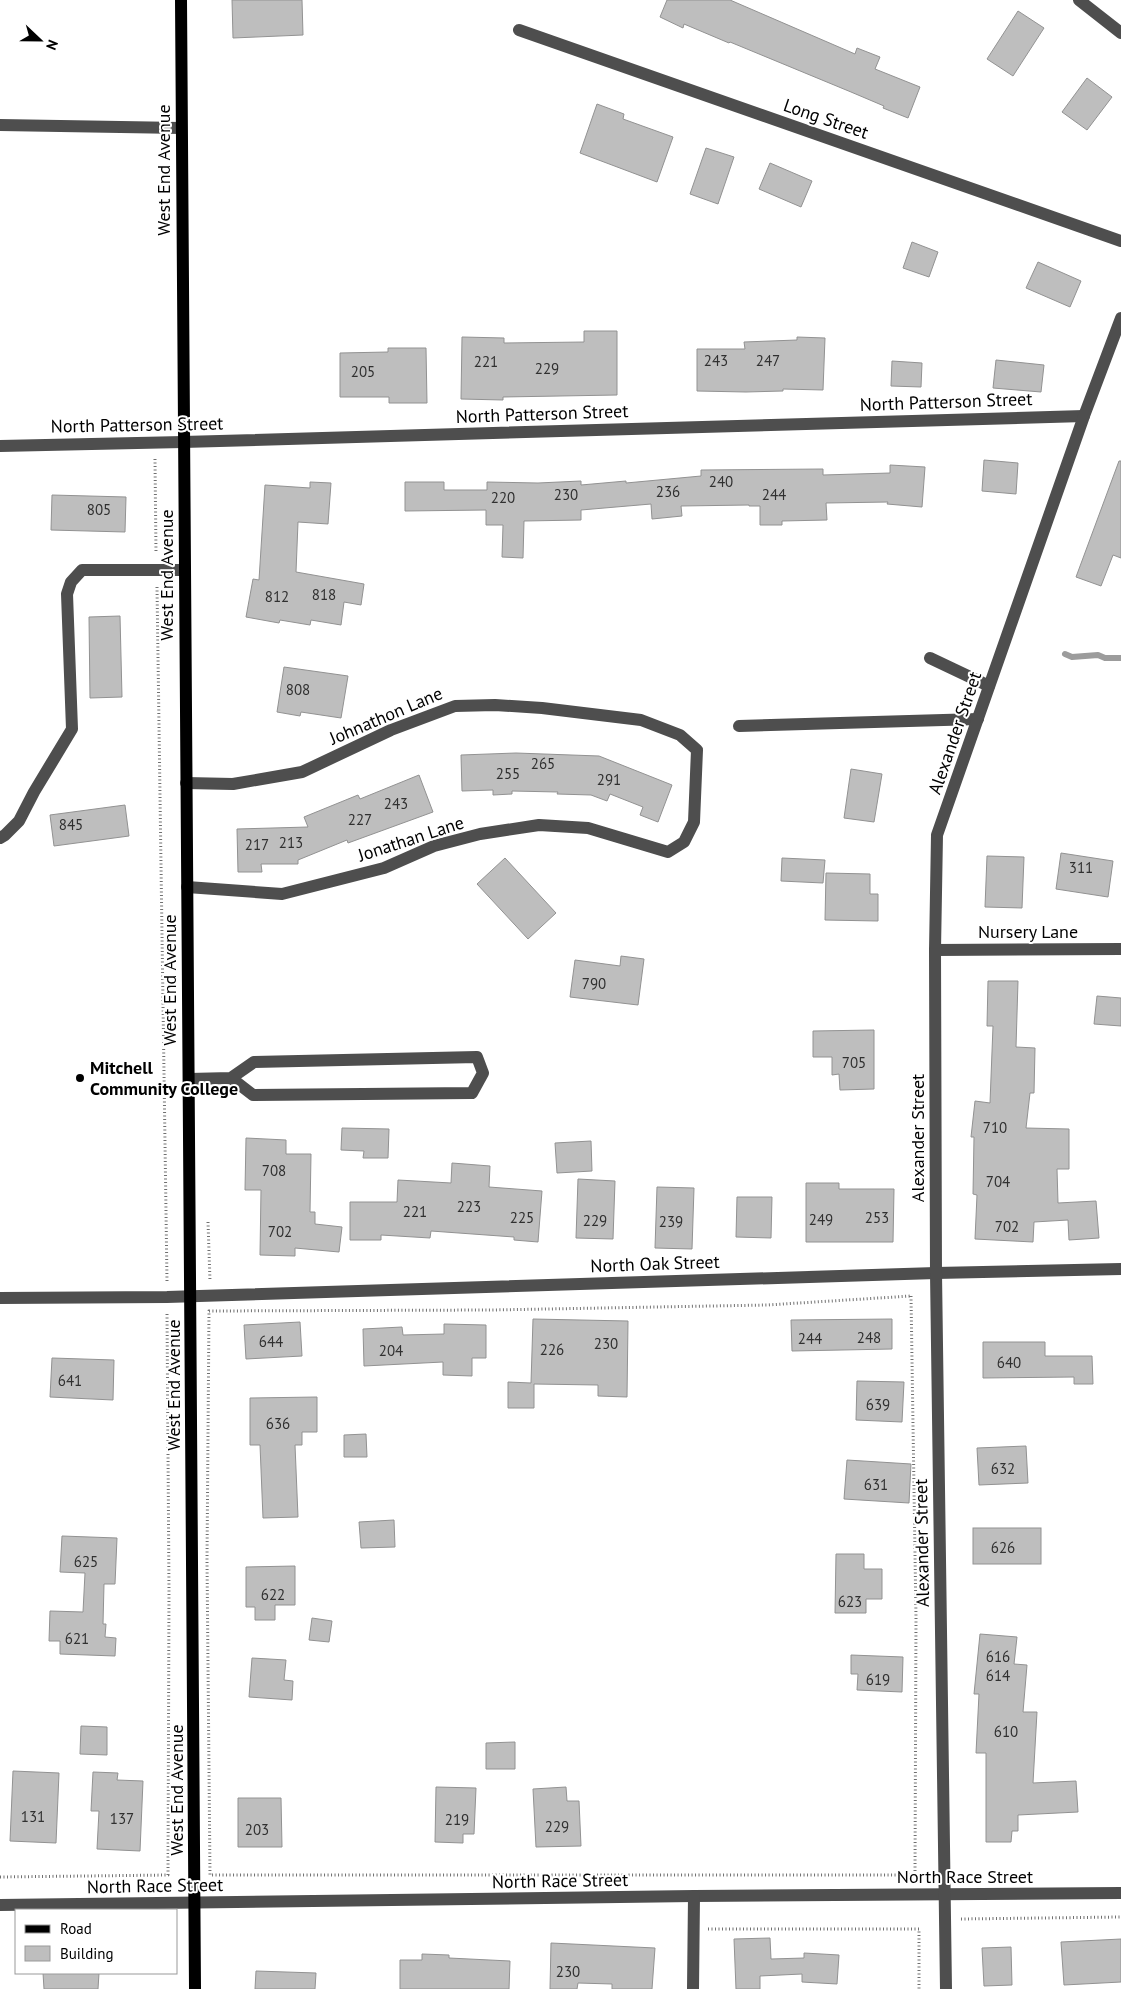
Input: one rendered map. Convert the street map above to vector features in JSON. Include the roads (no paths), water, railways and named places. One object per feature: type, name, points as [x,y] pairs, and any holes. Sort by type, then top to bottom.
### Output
[{"type":"main road","name":"West End Avenue","points":[[180,0],[196,1903],[195,1989]]},
{"type":"street","points":[[1079,0],[1121,33]]},
{"type":"street","name":"Long Street","points":[[519,30],[1121,241]]},
{"type":"street","points":[[0,125],[182,128]]},
{"type":"street","name":"Alexander Street","points":[[946,1989],[936,1273],[935,950],[938,834],[1084,416],[1121,318]]},
{"type":"street","name":"North Patterson Street","points":[[0,446],[1084,416]]},
{"type":"street","points":[[0,838],[19,821],[72,729],[67,594],[71,582],[82,570],[157,568],[185,570]]},
{"type":"street","points":[[930,658],[989,686]]},
{"type":"street","name":"Johnathon Lane","points":[[186,783],[232,784],[272,779],[302,772],[391,730],[455,706],[495,705],[542,708],[603,716]]},
{"type":"street","name":"Jonathan Lane","points":[[187,886],[282,894],[384,868],[434,846],[480,834],[539,825],[588,828],[668,852],[684,842],[694,822],[697,750],[680,735],[641,720],[603,716]]},
{"type":"street","points":[[739,726],[978,719]]},
{"type":"street","name":"Nursery Lane","points":[[935,950],[1121,949]]},
{"type":"street","points":[[189,1079],[231,1078],[254,1062],[440,1057],[477,1057],[483,1073],[472,1093],[254,1095],[231,1078]]},
{"type":"street","name":"North Oak Street","points":[[0,1298],[167,1297],[936,1273],[1121,1270]]},
{"type":"street","name":"North Race Street","points":[[0,1905],[694,1896],[1121,1893]]},
{"type":"street","points":[[693,1989],[694,1896]]},
{"type":"waterway","points":[[1065,654],[1072,657],[1098,655],[1105,658],[1121,658]]},
{"type":"place","name":"Mitchell Community College","points":[[80,1078]]}]
